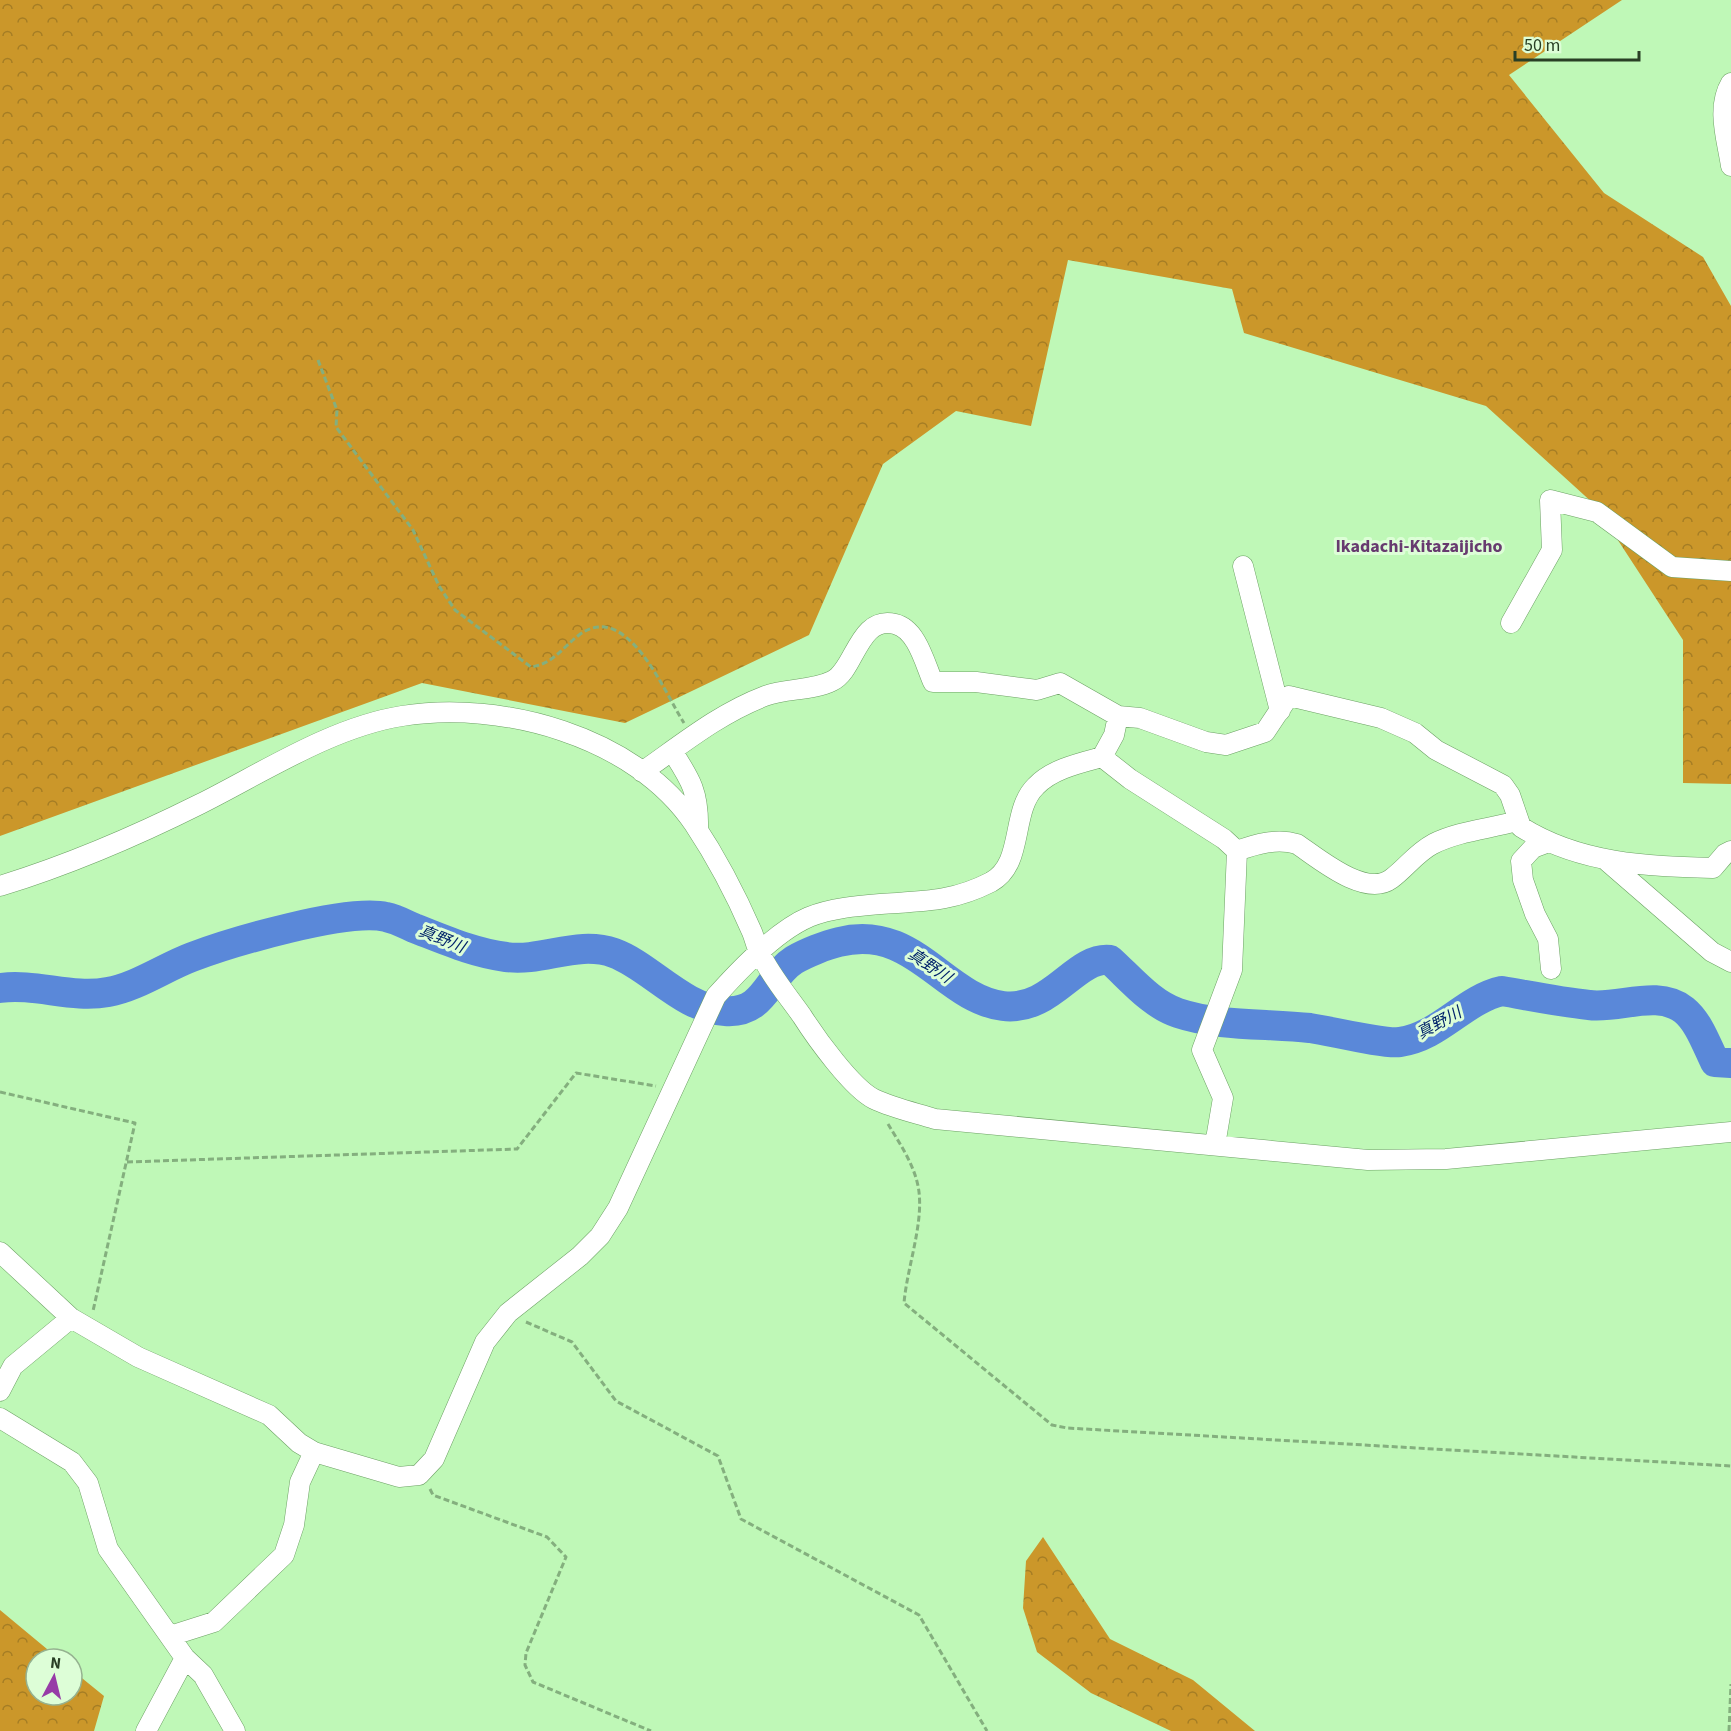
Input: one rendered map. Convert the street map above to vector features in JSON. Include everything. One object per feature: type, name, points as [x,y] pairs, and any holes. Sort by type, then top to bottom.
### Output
[{"type":"street","points":[[1731,83],[1725,96],[1723,116],[1731,166]]},
{"type":"street","points":[[1511,623],[1552,550],[1550,500],[1597,512],[1672,567],[1731,571]]},
{"type":"street","points":[[1243,566],[1280,711]]},
{"type":"street","points":[[642,772],[717,720],[766,695],[833,681],[843,671],[853,651],[870,631],[880,624],[893,623],[904,628],[914,639],[933,682],[976,682],[1037,690],[1060,683],[1118,716],[1140,718],[1206,742],[1226,745],[1265,732],[1289,696],[1382,718],[1415,733],[1436,750],[1503,785],[1510,795],[1517,821],[1521,827],[1549,842],[1607,861],[1713,868],[1725,854],[1731,851]]},
{"type":"street","points":[[0,886],[30,877],[197,806],[297,754],[356,728],[401,716],[501,714],[543,723],[600,747],[642,772],[665,792],[698,830],[751,931],[760,954],[824,1050],[872,1098],[935,1119],[1368,1160],[1446,1159],[1731,1131]]},
{"type":"street","points":[[0,1252],[71,1318],[138,1357],[269,1415],[299,1443],[314,1452],[399,1477],[419,1475],[434,1459],[485,1342],[508,1314],[580,1256],[600,1236],[618,1208],[716,996],[740,969],[794,925],[819,914],[853,907],[945,900],[993,881],[1000,876],[1010,859],[1025,805],[1037,784],[1059,771],[1102,757],[1114,735],[1118,716]]},
{"type":"street","points":[[672,751],[692,781],[699,803],[698,830]]},
{"type":"street","points":[[1102,757],[1130,779],[1224,839],[1237,851],[1232,970],[1202,1050],[1223,1098],[1215,1145]]},
{"type":"street","points":[[1237,851],[1273,842],[1297,844],[1345,877],[1382,884],[1392,878],[1421,850],[1456,835],[1517,821]]},
{"type":"street","points":[[1549,842],[1533,848],[1521,861],[1523,880],[1548,939],[1551,969]]},
{"type":"street","points":[[1607,861],[1712,952],[1731,962]]},
{"type":"street","points":[[0,1391],[13,1366],[71,1318]]},
{"type":"street","points":[[4,1425],[72,1462],[88,1483],[108,1549],[184,1658],[204,1675],[235,1731]]},
{"type":"street","points":[[170,1636],[214,1623],[284,1555],[294,1526],[300,1482],[314,1452]]},
{"type":"street","points":[[146,1731],[184,1658]]},
{"type":"path","points":[[318,360],[337,410],[336,427],[413,530],[439,586],[455,610],[531,667],[540,666],[558,655],[587,629],[599,626],[614,628],[641,651],[693,736]]},
{"type":"path","points":[[127,1162],[517,1149],[576,1073],[672,1089]]},
{"type":"path","points":[[0,1092],[135,1123],[89,1328]]},
{"type":"path","points":[[872,1098],[906,1154],[919,1192],[916,1235],[906,1275],[904,1303],[1052,1425],[1078,1429],[1731,1466]]},
{"type":"path","points":[[508,1314],[572,1342],[616,1401],[718,1456],[741,1519],[919,1615],[987,1731]]},
{"type":"path","points":[[419,1475],[433,1495],[546,1537],[566,1557],[526,1653],[525,1665],[533,1682],[651,1731]]},
{"type":"path","points":[[1729,1731],[1731,1684]]},
{"type":"green space","points":[[0,0],[1622,0],[1509,75],[1604,193],[1703,257],[1731,306],[1731,784],[1683,783],[1683,640],[1595,505],[1486,406],[1244,333],[1232,289],[1068,260],[1031,426],[956,411],[883,464],[809,635],[625,723],[422,683],[0,836]]},
{"type":"green space","points":[[1043,1537],[1110,1639],[1193,1680],[1255,1731],[1171,1731],[1091,1693],[1037,1652],[1023,1608],[1026,1561]]},
{"type":"green space","points":[[0,1610],[45,1647],[24,1647],[24,1707],[84,1707],[84,1680],[104,1696],[94,1731],[0,1731]]},
{"type":"waterway","name":"真野川","points":[[0,988],[14,987],[81,994],[108,992],[130,986],[182,961],[234,943],[318,922],[368,916],[390,918],[460,945],[506,957],[533,957],[587,949],[614,953],[641,967],[695,1003],[725,1011],[749,1007],[757,1001],[785,967],[799,957],[834,943],[865,939],[888,943],[908,952],[963,990],[982,1000],[1003,1006],[1020,1006],[1035,1001],[1085,966],[1097,961],[1110,960],[1150,997],[1178,1013],[1210,1021],[1294,1026],[1392,1042],[1414,1039],[1427,1033],[1476,1002],[1502,991],[1601,1006],[1650,1000],[1662,1001],[1673,1004],[1689,1015],[1702,1034],[1715,1062],[1731,1063]]},
{"type":"district","name":"Ikadachi-Kitazaijicho","points":[[1419,546]]}]
